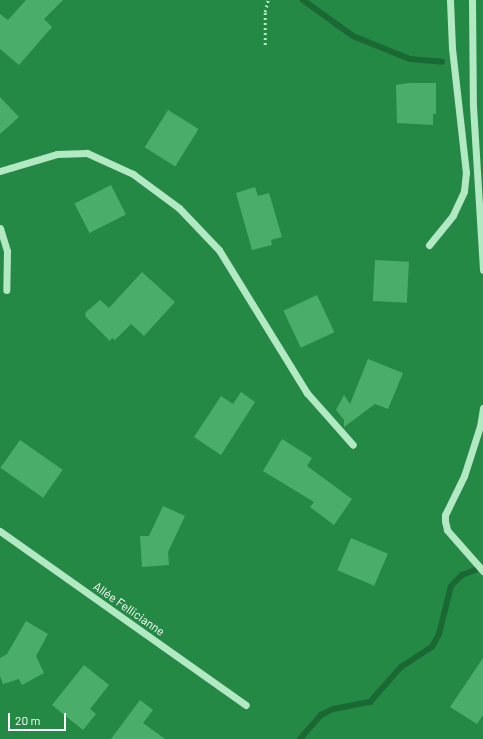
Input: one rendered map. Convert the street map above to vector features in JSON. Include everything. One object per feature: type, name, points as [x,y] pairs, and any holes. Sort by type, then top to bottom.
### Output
[{"type":"street","points":[[429,245],[453,215],[464,191],[466,173],[452,48],[450,0]]},
{"type":"street","points":[[472,0],[473,106],[483,270]]},
{"type":"street","points":[[0,171],[57,154],[87,153],[133,174],[179,208],[219,250],[307,393],[352,445]]},
{"type":"street","points":[[0,228],[7,251],[6,290]]},
{"type":"street","points":[[483,408],[480,426],[466,469],[445,515],[445,521],[447,530],[483,571]]},
{"type":"street","name":"Allée Fellicianne","points":[[0,531],[246,705]]},
{"type":"path","points":[[265,45],[265,12],[268,0]]},
{"type":"building","points":[[26,0],[63,0],[44,19],[52,27],[19,65],[0,49],[0,14],[8,20]]},
{"type":"building","points":[[409,83],[436,83],[436,114],[433,114],[433,125],[397,123],[396,85]]},
{"type":"building","points":[[0,97],[19,117],[0,134]]},
{"type":"building","points":[[168,110],[199,129],[175,166],[145,147]]},
{"type":"building","points":[[111,185],[126,214],[89,233],[74,204]]},
{"type":"building","points":[[255,187],[258,196],[269,193],[282,237],[271,240],[272,245],[252,250],[236,193]]},
{"type":"building","points":[[375,260],[409,262],[407,303],[373,301]]},
{"type":"building","points":[[142,272],[175,302],[144,336],[131,324],[115,340],[112,338],[110,341],[85,316],[86,312],[100,300],[109,308]]},
{"type":"building","points":[[317,295],[334,332],[301,348],[283,311]]},
{"type":"building","points":[[368,359],[403,373],[388,409],[375,404],[344,427],[344,420],[336,410],[344,395],[350,404]]},
{"type":"building","points":[[241,392],[255,402],[221,455],[194,437],[221,396],[233,404]]},
{"type":"building","points":[[282,439],[312,458],[307,466],[352,499],[334,525],[310,507],[314,502],[263,471]]},
{"type":"building","points":[[20,440],[63,470],[43,498],[0,468]]},
{"type":"building","points":[[163,506],[185,516],[168,552],[169,565],[142,567],[140,536],[149,536]]},
{"type":"building","points":[[351,538],[388,554],[374,586],[337,570]]},
{"type":"building","points":[[26,621],[48,634],[36,656],[44,673],[22,685],[19,679],[3,684],[0,676],[0,658],[7,654]]},
{"type":"building","points":[[483,658],[483,715],[477,724],[450,707]]},
{"type":"building","points":[[84,665],[109,685],[90,709],[96,714],[83,730],[52,705]]},
{"type":"building","points":[[140,700],[153,710],[143,723],[165,739],[111,739]]},
{"type":"waterway","points":[[303,0],[353,36],[410,59],[442,62]]},
{"type":"waterway","points":[[300,739],[321,715],[333,709],[370,702],[401,667],[432,647],[439,634],[451,586],[462,575],[475,570]]}]
